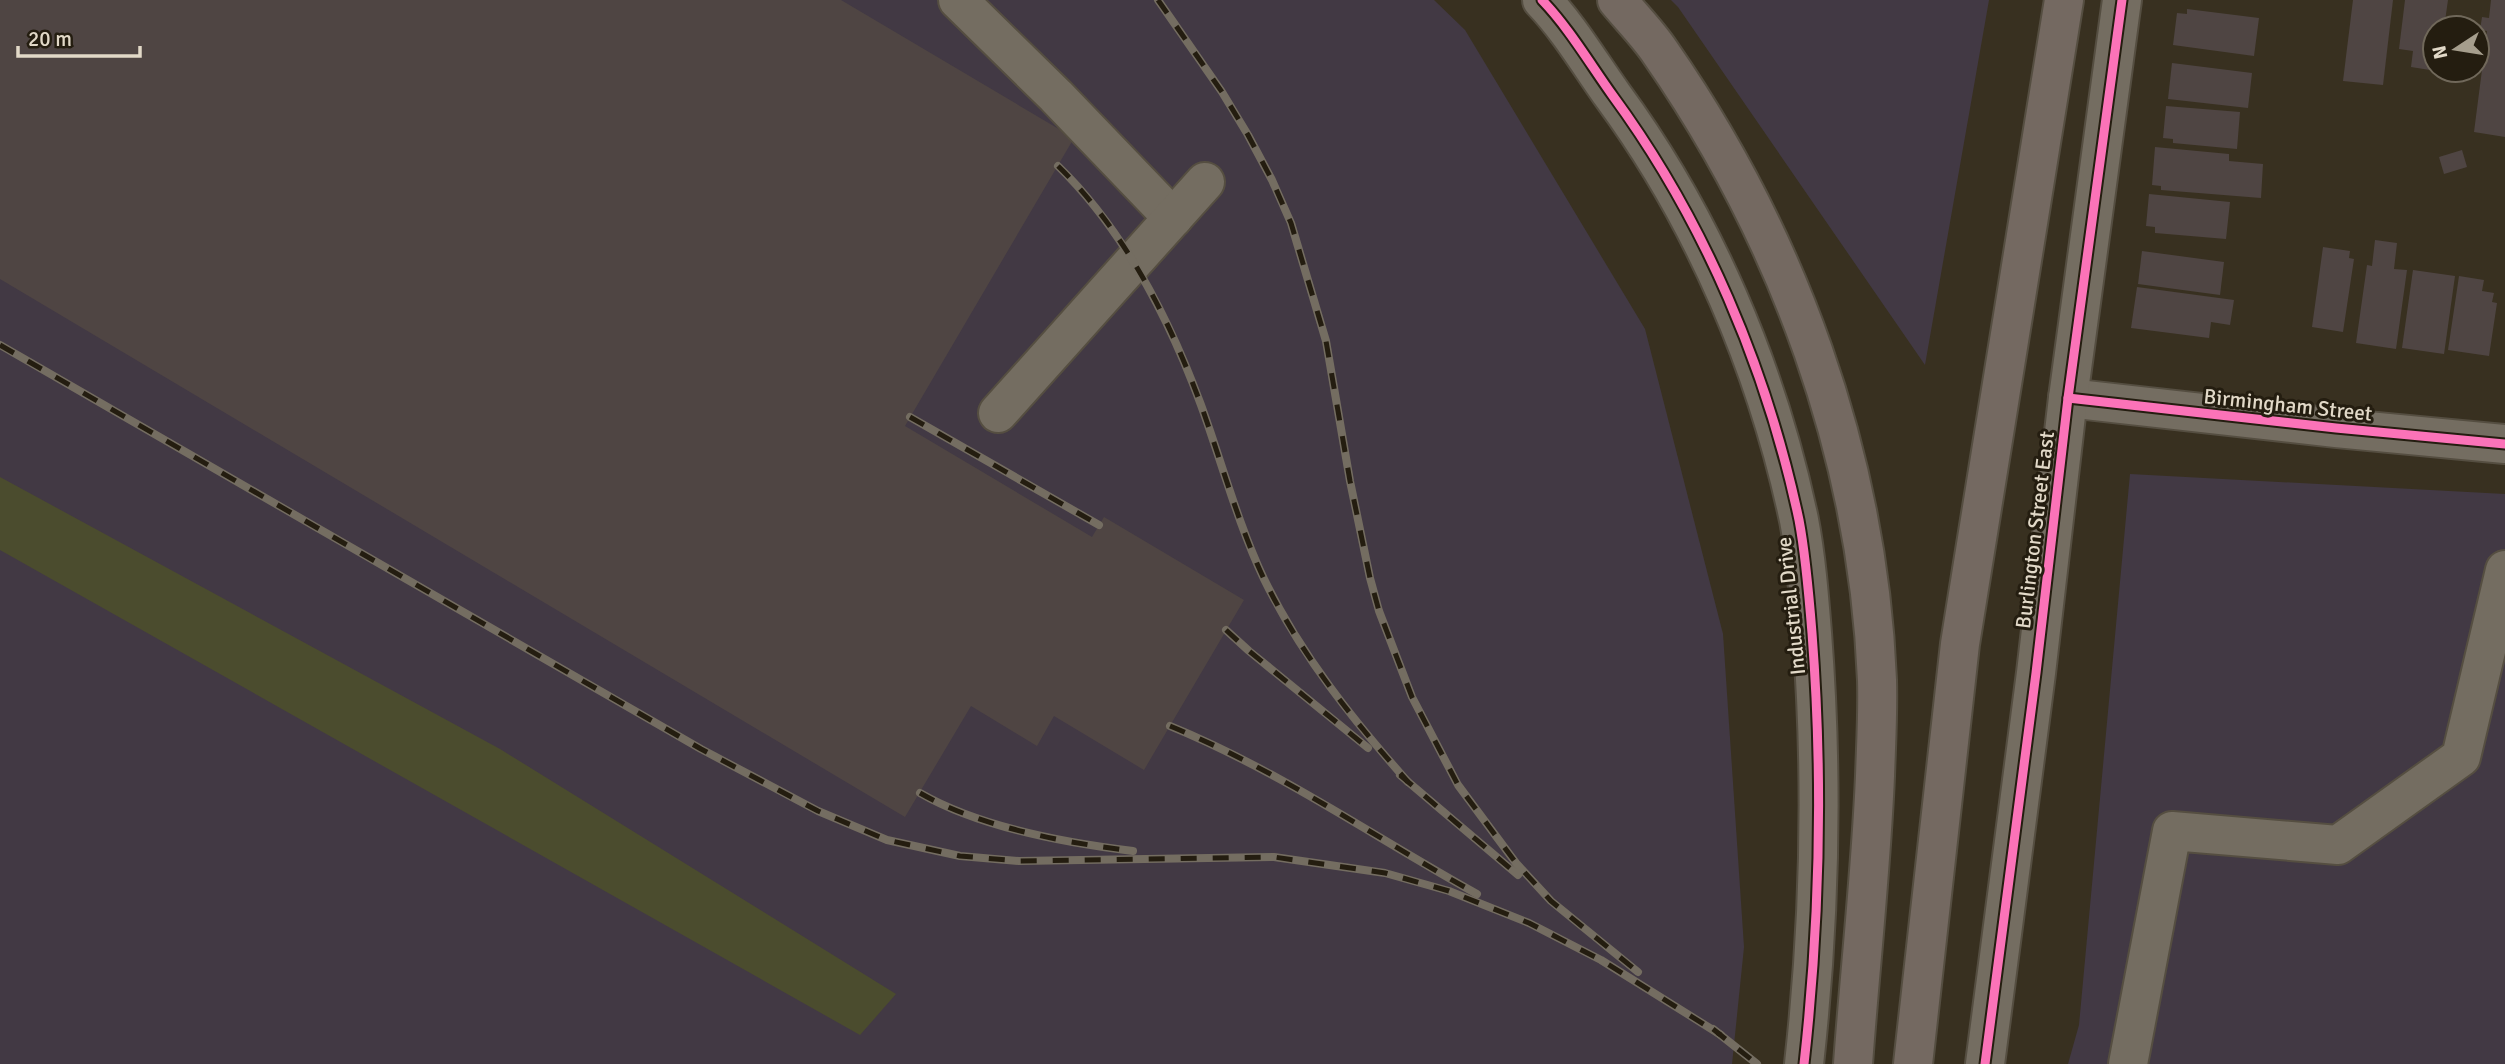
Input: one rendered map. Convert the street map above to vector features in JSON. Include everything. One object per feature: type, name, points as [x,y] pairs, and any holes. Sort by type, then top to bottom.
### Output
[{"type":"main road","points":[[1617,0],[1659,50],[1708,126],[1761,223],[1822,372],[1844,454],[1873,608],[1877,684],[1872,850],[1853,1064]]},
{"type":"main road","points":[[1913,1064],[1960,644],[2064,0]]},
{"type":"street","points":[[958,0],[1056,96],[1173,218]]},
{"type":"street","name":"Industrial Drive","points":[[1542,0],[1658,160],[1692,221],[1754,364],[1779,441],[1799,521],[1811,606],[1820,774],[1814,946],[1804,1064]]},
{"type":"street","name":"Burlington Street East","points":[[1985,1064],[2036,673],[2068,398],[2122,0]]},
{"type":"street","points":[[998,413],[1205,182]]},
{"type":"street","name":"Birmingham Street","points":[[2068,398],[2505,444]]},
{"type":"street","points":[[2128,1064],[2172,831],[2338,845],[2462,757],[2505,570]]},
{"type":"shaded area","points":[[0,0],[1434,0],[1465,30],[1645,329],[1723,634],[1744,947],[1732,1064],[0,1064]]},
{"type":"shaded area","points":[[1671,0],[1989,0],[1925,365],[1678,7]]},
{"type":"shaded area","points":[[2130,474],[2505,494],[2505,1064],[2068,1064],[2079,1025]]},
{"type":"green space","points":[[0,477],[500,749],[896,994],[860,1035],[0,550]]},
{"type":"building","points":[[0,0],[841,0],[1074,138],[905,426],[1092,537],[1104,517],[1244,600],[1144,770],[1054,716],[1037,746],[971,706],[905,817],[0,279]]},
{"type":"building","points":[[2353,0],[2393,0],[2383,85],[2343,81]]},
{"type":"building","points":[[2405,0],[2448,0],[2446,14],[2421,14],[2421,69],[2411,67],[2413,51],[2399,49]]},
{"type":"building","points":[[2491,0],[2505,0],[2505,137],[2474,132],[2480,84],[2491,84]]},
{"type":"building","points":[[2187,9],[2259,18],[2254,56],[2173,45],[2177,13],[2187,14]]},
{"type":"building","points":[[2172,63],[2252,73],[2248,108],[2168,99]]},
{"type":"building","points":[[2166,106],[2240,112],[2237,149],[2173,143],[2173,139],[2163,138]]},
{"type":"building","points":[[2155,147],[2229,154],[2229,161],[2263,164],[2261,198],[2161,190],[2161,186],[2152,185]]},
{"type":"building","points":[[2462,150],[2467,167],[2444,174],[2439,157]]},
{"type":"building","points":[[2149,194],[2230,202],[2226,239],[2155,233],[2155,227],[2146,226]]},
{"type":"building","points":[[2375,240],[2397,243],[2394,269],[2407,270],[2396,349],[2356,343],[2367,265],[2372,266]]},
{"type":"building","points":[[2323,247],[2350,251],[2349,258],[2354,259],[2343,332],[2312,327]]},
{"type":"building","points":[[2142,251],[2224,262],[2220,295],[2138,284]]},
{"type":"building","points":[[2413,270],[2455,276],[2444,354],[2402,348]]},
{"type":"building","points":[[2459,276],[2484,280],[2482,291],[2494,293],[2492,302],[2497,303],[2489,356],[2448,350]]},
{"type":"building","points":[[2137,287],[2234,300],[2230,325],[2211,322],[2209,338],[2131,328]]},
{"type":"railway","points":[[1158,0],[1222,92],[1248,135],[1291,223],[1326,341],[1370,578],[1379,611],[1412,697],[1458,785],[1516,863],[1551,901],[1638,972]]},
{"type":"railway","points":[[1058,166],[1082,191],[1124,247],[1159,308],[1201,405],[1246,537],[1264,579],[1294,634],[1329,686],[1408,782]]},
{"type":"railway","points":[[0,345],[701,749],[818,811],[887,840],[960,856],[1019,861],[1274,857],[1385,873],[1449,891],[1529,923],[1601,960],[1721,1035]]},
{"type":"railway","points":[[910,417],[1099,525]]},
{"type":"railway","points":[[1226,630],[1368,748]]},
{"type":"railway","points":[[1170,726],[1250,763],[1477,894]]},
{"type":"railway","points":[[1400,775],[1518,875]]},
{"type":"railway","points":[[920,793],[969,815],[1024,832],[1133,851]]},
{"type":"railway","points":[[1713,1029],[1757,1064]]},
{"type":"cycle path","points":[[1542,0],[1570,34],[1646,144],[1676,193],[1728,298],[1750,352],[1786,464],[1799,520],[1805,562],[1818,741],[1814,956],[1804,1064]]},
{"type":"cycle path","points":[[1985,1064],[2036,673],[2068,398],[2122,0]]},
{"type":"cycle path","points":[[2068,398],[2505,444]]}]
